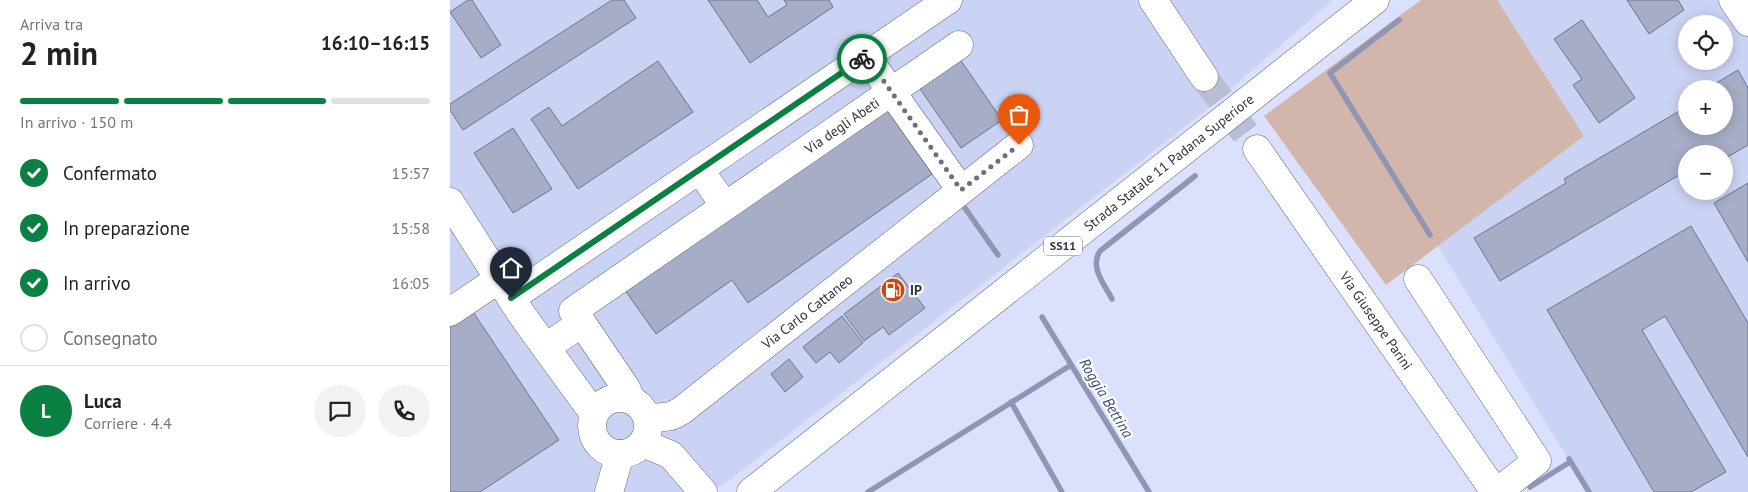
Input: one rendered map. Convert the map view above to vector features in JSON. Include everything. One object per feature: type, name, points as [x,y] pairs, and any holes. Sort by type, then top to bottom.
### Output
[{"type":"street","points":[[450,312],[505,288],[699,170],[948,0]]},
{"type":"street","points":[[1153,0],[1204,76]]},
{"type":"street","name":"Strada Statale 11 Padana Superiore","points":[[751,492],[1375,0]]},
{"type":"street","points":[[1733,0],[1748,22]]},
{"type":"street","name":"Via degli Abeti","points":[[582,323],[573,310],[958,45]]},
{"type":"street","points":[[866,56],[961,190]]},
{"type":"street","name":"Via Carlo Cattaneo","points":[[594,414],[600,407],[614,398],[635,429],[681,411],[1019,145]]},
{"type":"street","name":"Via Giuseppe Parini","points":[[1257,149],[1496,492]]},
{"type":"street","points":[[699,170],[725,206]]},
{"type":"street","points":[[450,202],[505,288],[594,414],[592,430],[598,444],[612,453],[635,429]]},
{"type":"street","points":[[1418,279],[1537,461],[1496,492]]},
{"type":"street","points":[[546,347],[582,323],[626,388],[635,429],[609,492]]},
{"type":"street","points":[[635,429],[671,455],[703,492]]},
{"type":"shaded area","points":[[450,0],[1333,0],[1204,112],[731,479],[710,492],[450,492]]},
{"type":"shaded area","points":[[1421,0],[1497,0],[1584,136],[1386,285],[1264,116]]},
{"type":"shaded area","points":[[1497,0],[1728,0],[1748,26],[1748,492],[1588,492],[1438,246],[1584,136]]},
{"type":"building","points":[[468,0],[472,0],[501,45],[481,58],[450,12]]},
{"type":"building","points":[[612,0],[624,0],[636,18],[463,130],[450,110],[450,104]]},
{"type":"building","points":[[708,0],[757,0],[768,17],[787,5],[784,0],[829,0],[833,7],[750,63]]},
{"type":"building","points":[[1627,0],[1678,0],[1684,10],[1649,34]]},
{"type":"building","points":[[1582,20],[1635,98],[1599,123],[1573,85],[1582,79],[1554,39]]},
{"type":"building","points":[[957,55],[1002,120],[961,148],[916,83]]},
{"type":"building","points":[[658,61],[693,112],[578,189],[531,119],[549,107],[562,126]]},
{"type":"building","points":[[1738,70],[1748,88],[1748,145],[1733,154],[1733,145],[1678,145],[1678,176],[1500,281],[1474,238],[1566,183],[1564,179],[1678,112],[1678,135],[1733,135],[1733,80],[1721,80]]},
{"type":"building","points":[[882,103],[932,174],[748,303],[732,280],[656,334],[622,286]]},
{"type":"building","points":[[513,128],[552,189],[513,213],[474,153]]},
{"type":"building","points":[[1748,183],[1748,262],[1714,203],[1719,200],[1733,200],[1733,192]]},
{"type":"building","points":[[1691,226],[1748,323],[1748,457],[1665,316],[1642,330],[1726,472],[1691,492],[1654,492],[1547,310]]},
{"type":"building","name":"IP","points":[[898,273],[925,308],[889,335],[883,327],[864,341],[844,314]]},
{"type":"building","points":[[473,312],[559,440],[480,492],[450,492],[450,327]]},
{"type":"building","points":[[842,316],[863,343],[839,363],[830,352],[816,363],[803,347]]},
{"type":"building","points":[[789,359],[803,377],[785,392],[771,374]]},
{"type":"waterway","points":[[1399,20],[1330,73],[1430,235]]},
{"type":"waterway","points":[[1112,299],[1097,270],[1096,263],[1100,251],[1195,176]]},
{"type":"waterway","name":"Roggia Bettina","points":[[960,201],[998,255]]},
{"type":"waterway","name":"Roggia Bettina","points":[[1042,317],[1149,492]]},
{"type":"waterway","points":[[868,492],[1071,365]]},
{"type":"waterway","points":[[1011,402],[1062,492]]},
{"type":"waterway","points":[[1569,459],[1589,492]]},
{"type":"waterway","points":[[1530,487],[1570,462]]},
{"type":"tunnel","points":[[1204,77],[1257,149]]},
{"type":"way so far","points":[[862,59],[866,56],[961,190],[1019,145]]},
{"type":"place","name":"IP","points":[[893,290]]},
{"type":"route","points":[[511,298],[862,59]]}]
